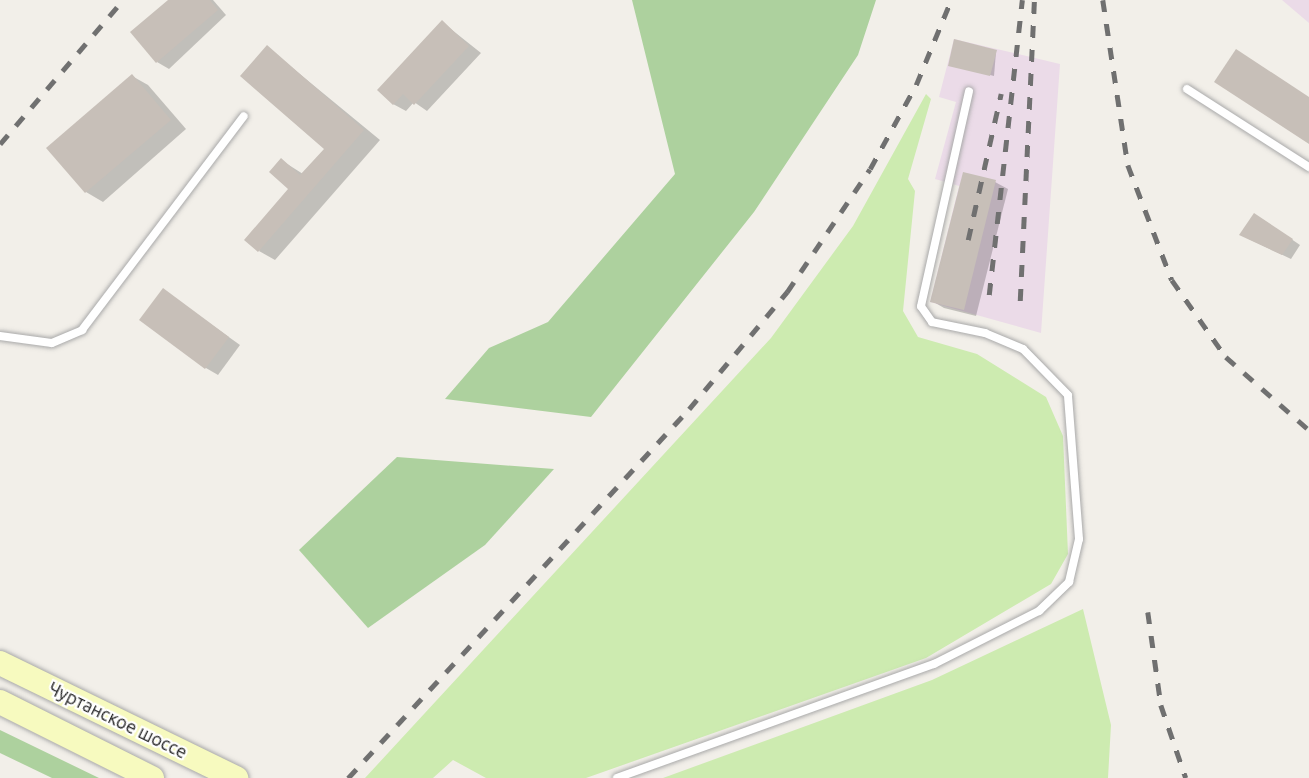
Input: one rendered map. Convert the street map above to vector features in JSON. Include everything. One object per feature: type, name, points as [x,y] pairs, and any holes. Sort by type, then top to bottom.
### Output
[{"type":"street","name":"Чуртанское шоссе","points":[[0,663],[236,778]]},
{"type":"street","name":"Чуртанское шоссе","points":[[0,702],[152,778]]},
{"type":"lane","points":[[1187,89],[1309,167]]},
{"type":"lane","points":[[617,778],[934,664],[1039,611],[1069,582],[1079,539],[1068,395],[1023,349],[985,333],[932,322],[921,306],[969,91]]},
{"type":"lane","points":[[0,336],[52,343],[82,330],[244,116]]},
{"type":"shaded area","points":[[1282,0],[1309,0],[1309,23]]},
{"type":"shaded area","points":[[954,39],[1060,64],[1041,333],[930,302],[959,186],[935,179],[956,102],[939,97]]},
{"type":"green space","points":[[632,0],[876,0],[858,55],[754,212],[591,417],[445,399],[489,348],[548,322],[675,174]]},
{"type":"green space","points":[[926,94],[931,99],[908,179],[915,191],[903,311],[918,337],[977,354],[1046,397],[1063,436],[1068,554],[1051,584],[926,658],[586,778],[486,778],[453,760],[433,778],[365,778],[771,338],[853,226]]},
{"type":"green space","points":[[397,457],[554,469],[485,545],[368,628],[299,550]]},
{"type":"green space","points":[[1083,609],[1111,725],[1108,778],[663,778],[932,680]]},
{"type":"green space","points":[[0,730],[99,778],[52,778],[0,753]]},
{"type":"building","points":[[168,0],[210,0],[218,10],[156,63],[130,32]]},
{"type":"building","points":[[442,20],[469,46],[414,105],[403,94],[393,105],[377,90]]},
{"type":"building","points":[[954,39],[997,50],[990,76],[948,66]]},
{"type":"building","points":[[267,45],[364,130],[258,252],[244,240],[288,189],[269,172],[281,158],[300,175],[324,149],[240,76]]},
{"type":"building","points":[[1236,49],[1309,97],[1309,144],[1214,82]]},
{"type":"building","points":[[132,74],[171,120],[85,193],[46,148]]},
{"type":"building","points":[[963,172],[996,180],[964,310],[930,302]]},
{"type":"building","points":[[1254,213],[1293,239],[1282,255],[1239,235]]},
{"type":"building","points":[[163,288],[229,337],[205,369],[139,320]]},
{"type":"railway","points":[[0,144],[123,0]]},
{"type":"railway","points":[[348,778],[689,409],[787,292],[870,169],[916,85],[951,0]]},
{"type":"railway","points":[[989,295],[1022,0]]},
{"type":"railway","points":[[1020,301],[1034,0]]},
{"type":"railway","points":[[1103,0],[1128,165],[1172,280],[1226,357],[1309,430]]},
{"type":"railway","points":[[968,240],[1001,94]]},
{"type":"railway","points":[[1148,612],[1161,705],[1186,778]]}]
